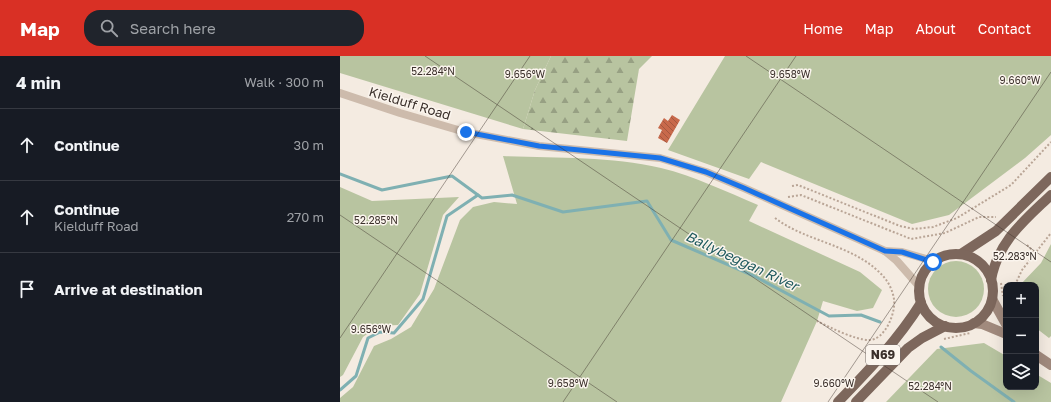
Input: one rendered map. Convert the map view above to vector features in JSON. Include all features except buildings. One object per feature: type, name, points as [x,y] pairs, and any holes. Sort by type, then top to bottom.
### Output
[{"type":"main road","points":[[961,254],[996,231],[1051,177]]},
{"type":"main road","points":[[974,328],[986,313],[992,299],[991,280],[997,255],[1008,239],[1051,195]]},
{"type":"main road","points":[[945,326],[930,316],[922,303],[919,286],[924,272],[933,262],[950,254],[961,254],[973,258],[983,266],[991,280]]},
{"type":"main road","name":"N69","points":[[838,402],[901,333],[922,303]]},
{"type":"main road","name":"N69","points":[[856,402],[908,348],[922,338],[945,326],[974,328]]},
{"type":"street","name":"Kielduff Road","points":[[340,93],[400,113],[466,132],[539,146],[660,158],[706,172],[885,251]]},
{"type":"street","points":[[885,251],[902,252],[933,262]]},
{"type":"street","points":[[885,251],[897,261],[919,286]]},
{"type":"street","points":[[992,299],[1003,319]]},
{"type":"street","points":[[974,328],[982,324],[1003,333]]},
{"type":"street","points":[[1039,357],[1051,365]]},
{"type":"path","points":[[792,186],[798,186],[900,226],[914,229],[933,227],[957,218],[1011,185],[1051,142]]},
{"type":"path","points":[[786,197],[802,195],[911,239],[945,233],[974,218],[986,216],[996,217]]},
{"type":"path","points":[[775,218],[780,222],[863,259],[890,283],[894,300],[891,316],[887,326],[877,337],[869,340],[839,332],[817,321]]},
{"type":"path","points":[[1016,282],[1022,270],[1051,233]]},
{"type":"path","points":[[1026,245],[1035,253]]},
{"type":"path","points":[[939,340],[974,328]]},
{"type":"green space","points":[[340,56],[551,56],[535,90],[523,129],[340,73]]},
{"type":"green space","points":[[551,56],[652,56],[639,69],[627,141],[523,129],[535,90]]},
{"type":"green space","points":[[725,56],[1051,56],[1051,135],[1025,158],[949,215],[912,224],[761,162],[749,179],[668,150]]},
{"type":"green space","points":[[503,156],[582,158],[622,161],[661,168],[686,175],[758,205],[749,221],[860,272],[882,290],[873,308],[857,311],[823,301],[817,321],[781,402],[340,402],[340,398],[353,387],[374,346],[391,339],[411,327],[434,289],[460,220],[473,207],[494,202],[517,204]]},
{"type":"green space","points":[[340,187],[372,201],[459,197],[443,215],[420,294],[398,325],[378,326],[363,337],[343,375],[340,377]]},
{"type":"green space","points":[[1051,244],[1051,336],[1049,338],[1039,330],[1039,282],[1023,282],[1041,263]]},
{"type":"green space","points":[[956,261],[967,263],[976,269],[982,278],[984,289],[982,300],[976,309],[967,315],[956,317],[945,315],[936,309],[930,300],[928,289],[930,278],[936,269],[945,263]]},
{"type":"green space","points":[[984,343],[1003,354],[1003,390],[1039,390],[1039,376],[1051,383],[1051,402],[886,402],[937,349]]},
{"type":"waterway","name":"Ballybeggan River","points":[[340,174],[382,190],[452,176],[482,198],[512,195],[563,212],[647,201],[671,240],[754,276],[829,316],[861,315],[880,322]]},
{"type":"waterway","points":[[340,390],[356,376],[368,338],[380,332],[394,333],[423,299],[447,216],[478,195]]},
{"type":"waterway","name":"Ballybeggan River","points":[[941,347],[1014,402]]},
{"type":"route","points":[[466,132],[539,146],[660,158],[706,172],[885,251],[902,252],[933,262]]}]
